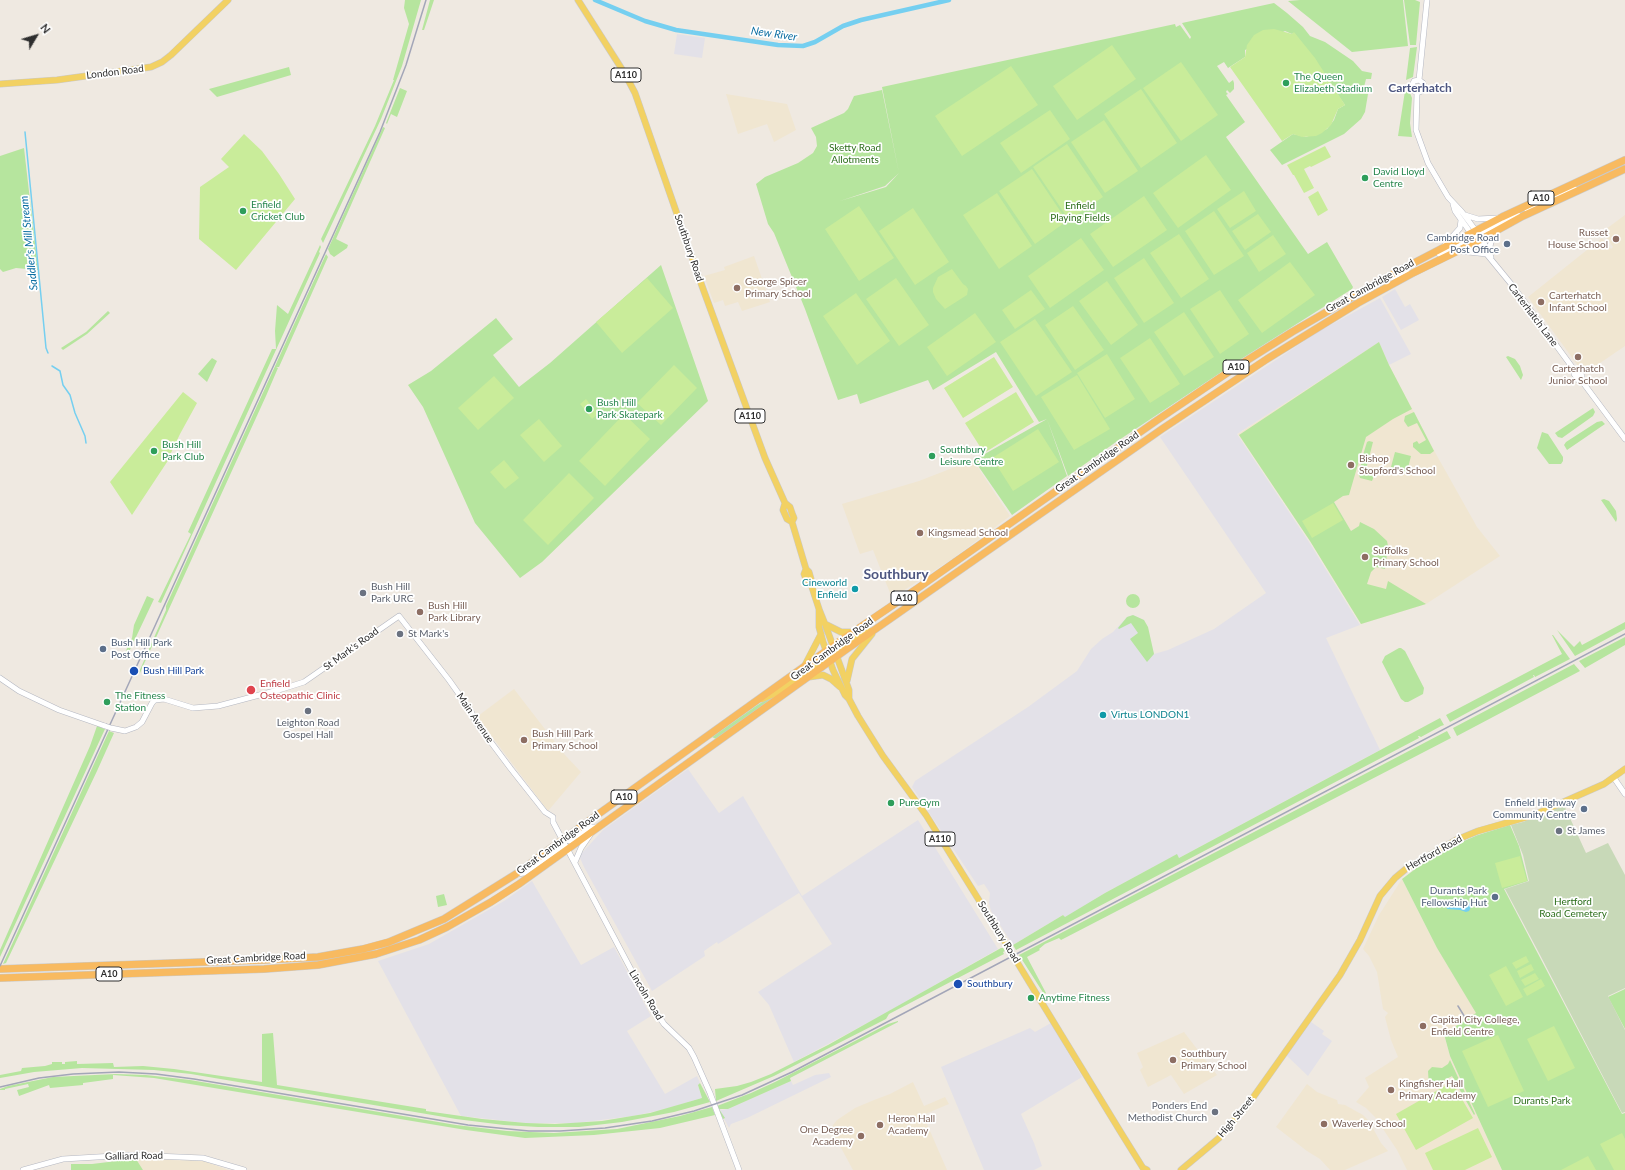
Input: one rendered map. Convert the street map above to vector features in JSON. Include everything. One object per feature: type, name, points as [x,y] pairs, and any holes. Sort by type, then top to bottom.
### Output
[{"type":"highway","name":"Great Cambridge Road","points":[[3,969],[318,957],[374,946],[395,940],[444,919],[516,874],[800,669],[828,656],[877,628],[1262,362],[1366,298],[1453,253],[1502,217],[1625,160]]},
{"type":"highway","name":"Great Cambridge Road","points":[[0,978],[218,970],[333,963],[368,956],[403,946],[447,927],[491,902],[568,849],[629,804],[808,678],[854,631],[1230,371],[1292,332],[1385,278],[1444,247],[1476,236],[1500,230],[1524,216],[1594,182],[1625,169]]},
{"type":"highway","name":"A10","points":[[596,816],[600,819],[619,807],[629,804]]},
{"type":"highway","name":"A10","points":[[190,962],[190,965],[194,968],[218,970]]},
{"type":"main road","name":"London Road","points":[[0,84],[57,80],[152,68],[171,55],[228,0]]},
{"type":"main road","name":"Southbury Road","points":[[578,0],[635,93],[765,458],[785,503],[790,508],[794,518],[792,522],[806,569],[809,572],[811,579],[810,582],[819,609],[826,624],[849,690],[849,699]]},
{"type":"main road","name":"Southbury Road","points":[[819,609],[819,627],[821,634],[828,656],[842,689],[883,756],[926,815],[1145,1169]]},
{"type":"main road","points":[[826,624],[841,632],[848,633],[854,631]]},
{"type":"main road","name":"A110","points":[[846,682],[852,659],[856,651],[877,628]]},
{"type":"main road","points":[[800,669],[810,656],[821,634]]},
{"type":"main road","name":"A10","points":[[756,701],[774,694],[828,656]]},
{"type":"main road","name":"A110","points":[[808,678],[816,675],[823,675],[831,679],[842,689]]},
{"type":"main road","name":"Hertford Road","points":[[1282,1056],[1350,959],[1384,891],[1392,881],[1407,868],[1460,838],[1478,831],[1534,815],[1592,790],[1614,778],[1625,769]]},
{"type":"main road","name":"High Street","points":[[1181,1170],[1206,1150],[1226,1131],[1245,1108],[1282,1056]]},
{"type":"street","name":"Carterhatch Lane","points":[[1417,93],[1422,91],[1424,87],[1420,80],[1427,0]]},
{"type":"street","name":"Carterhatch Lane","points":[[1420,80],[1414,81],[1412,85],[1413,90],[1417,93],[1416,130],[1421,146],[1439,183],[1453,204],[1464,214],[1476,236],[1492,259],[1575,371],[1574,374],[1578,380],[1581,380],[1625,439]]},
{"type":"street","name":"A10","points":[[1385,278],[1392,278],[1565,192],[1594,182]]},
{"type":"street","name":"Carterhatch Lane","points":[[1453,204],[1455,211],[1461,220],[1476,236]]},
{"type":"street","points":[[1464,214],[1478,219],[1502,217]]},
{"type":"street","points":[[1444,247],[1460,228],[1461,220]]},
{"type":"street","points":[[1453,253],[1465,251],[1488,253],[1492,240],[1500,230]]},
{"type":"street","name":"St Mark's Road","points":[[0,678],[19,691],[68,713],[111,728],[125,731],[136,727],[142,722],[153,701],[157,699],[164,699],[192,708],[218,706],[287,688],[304,682],[398,616]]},
{"type":"street","name":"Main Avenue","points":[[398,616],[449,680],[471,711],[475,721],[511,769],[545,812],[553,817]]},
{"type":"street","points":[[1614,778],[1625,794]]},
{"type":"street","name":"Lincoln Road","points":[[553,817],[554,822],[646,998],[664,1024],[688,1048],[694,1057],[710,1093],[739,1170]]},
{"type":"street","points":[[563,839],[570,841],[592,827],[595,829],[581,848],[575,862]]},
{"type":"street","name":"A10","points":[[516,874],[524,873],[560,848],[564,847],[568,849]]},
{"type":"street","name":"Galliard Road","points":[[23,1170],[63,1159],[131,1155],[203,1158],[244,1170]]},
{"type":"shaded area","points":[[677,34],[705,38],[702,58],[674,54]]},
{"type":"shaded area","points":[[726,94],[787,104],[796,130],[774,142],[767,124],[738,134]]},
{"type":"shaded area","points":[[1625,215],[1625,346],[1584,374],[1528,297],[1602,238],[1611,249],[1613,247],[1602,232]]},
{"type":"shaded area","name":"George Spicer Primary School","points":[[754,256],[770,302],[742,311],[738,302],[725,306],[723,300],[714,303],[704,276],[725,270],[724,267]]},
{"type":"shaded area","points":[[1395,289],[1405,307],[1410,304],[1419,320],[1401,330],[1382,297]]},
{"type":"shaded area","points":[[1380,298],[1411,354],[1389,365],[1379,343],[1237,434],[1309,542],[1360,625],[1326,638],[1380,750],[1179,858],[1176,855],[1105,893],[1065,918],[1063,915],[1013,945],[991,911],[989,903],[990,893],[984,884],[978,886],[912,787],[915,781],[1028,707],[1077,671],[1091,649],[1113,632],[1127,617],[1133,615],[1144,620],[1154,654],[1168,650],[1214,629],[1266,593],[1160,437],[1318,332]]},
{"type":"shaded area","name":"Bishop Stopford's School","points":[[1379,342],[1389,365],[1436,454],[1477,527],[1500,556],[1426,604],[1361,624],[1310,541],[1238,434]]},
{"type":"shaded area","name":"Kingsmead School","points":[[973,460],[1010,516],[952,559],[892,598],[873,550],[860,554],[842,504],[919,481]]},
{"type":"shaded area","name":"Bush Hill Park Primary School","points":[[514,689],[565,755],[581,772],[548,811],[478,718],[478,716]]},
{"type":"shaded area","points":[[688,769],[719,813],[743,796],[802,896],[918,820],[998,949],[888,1012],[794,1062],[769,1005],[758,992],[832,944],[799,893],[718,944],[717,942],[704,951],[705,956],[652,991],[580,858],[581,854],[603,830]]},
{"type":"shaded area","name":"Capital City College, Enfield Centre","points":[[1402,879],[1437,948],[1477,1013],[1444,1035],[1450,1056],[1502,1170],[1407,1170],[1397,1150],[1375,1117],[1366,1108],[1356,1102],[1369,1087],[1365,1078],[1398,1057],[1391,1040],[1385,1017],[1388,1013],[1383,1009],[1377,972],[1369,956],[1363,949],[1379,915]]},
{"type":"shaded area","points":[[532,881],[581,965],[614,947],[651,1016],[627,1031],[665,1094],[697,1076],[700,1083],[698,1085],[702,1098],[666,1109],[633,1116],[576,1123],[526,1123],[461,1116],[378,961],[429,944],[504,901]]},
{"type":"shaded area","points":[[1311,1022],[1324,1031],[1322,1034],[1332,1041],[1308,1076],[1286,1055]]},
{"type":"shaded area","points":[[1051,1023],[1082,1077],[1021,1114],[1042,1166],[1034,1170],[984,1170],[941,1067],[1030,1028],[1035,1032]]},
{"type":"shaded area","name":"Southbury Primary School","points":[[1184,1032],[1217,1075],[1184,1094],[1171,1075],[1148,1087],[1140,1070],[1143,1067],[1137,1053]]},
{"type":"shaded area","points":[[829,1073],[831,1077],[747,1118],[731,1124],[729,1128],[719,1109],[728,1109],[791,1081],[793,1085],[815,1075]]},
{"type":"shaded area","name":"Heron Hall Academy","points":[[913,1082],[924,1106],[945,1097],[949,1104],[923,1115],[947,1170],[853,1170],[839,1144],[829,1130],[837,1120],[855,1108],[890,1094]]},
{"type":"shaded area","name":"Waverley School","points":[[1307,1084],[1317,1092],[1337,1100],[1338,1104],[1345,1105],[1363,1115],[1369,1121],[1381,1143],[1388,1151],[1345,1170],[1330,1170],[1320,1159],[1276,1127]]},
{"type":"shaded area","points":[[136,1159],[204,1161],[228,1170],[143,1170]]},
{"type":"green space","points":[[405,0],[421,0],[402,66],[381,119],[323,243],[321,239],[375,126],[394,80],[409,24],[404,8]]},
{"type":"green space","points":[[430,0],[434,0],[424,30],[422,30]]},
{"type":"green space","points":[[1403,0],[1408,46],[1352,52],[1288,1]]},
{"type":"green space","points":[[1404,0],[1415,0],[1420,2],[1416,45],[1410,45]]},
{"type":"green space","name":"Enfield Playing Fields","points":[[1274,3],[1303,27],[1310,36],[1325,42],[1353,61],[1362,71],[1372,73],[1371,79],[1366,79],[1364,87],[1369,88],[1365,112],[1361,119],[1344,134],[1282,165],[1270,150],[1293,134],[1306,137],[1327,129],[1334,120],[1338,109],[1345,105],[1294,33],[1292,34],[1285,31],[1245,50],[1245,57],[1228,68],[1224,62],[1217,66],[1229,83],[1233,80],[1234,89],[1230,93],[1227,90],[1226,92],[1228,94],[1226,95],[1245,122],[1226,137],[1308,254],[1327,242],[1353,287],[1238,361],[1116,442],[1068,476],[1047,419],[1039,422],[996,352],[933,390],[928,380],[860,404],[857,394],[838,400],[805,309],[774,233],[768,224],[756,184],[765,177],[798,163],[813,153],[817,146],[816,137],[811,128],[844,113],[848,109],[854,96],[882,90],[899,173],[882,87],[1175,24],[1176,27],[1180,25],[1190,39],[1191,37],[1182,23]],"holes":[[[899,173],[886,187],[840,201],[885,186]]]},
{"type":"green space","name":"The Queen Elizabeth Stadium","points":[[1274,29],[1292,34],[1294,32],[1315,58],[1345,105],[1338,109],[1331,125],[1316,136],[1302,137],[1293,134],[1282,141],[1230,67],[1245,57],[1247,45],[1254,35],[1263,30]]},
{"type":"green space","points":[[1112,45],[1136,79],[1077,120],[1053,86]]},
{"type":"green space","points":[[1417,47],[1413,77],[1406,80],[1410,48]]},
{"type":"green space","points":[[1181,62],[1218,115],[1181,141],[1143,88]]},
{"type":"green space","points":[[1011,66],[1038,105],[962,156],[935,116]]},
{"type":"green space","points":[[289,67],[291,75],[217,97],[209,89]]},
{"type":"green space","points":[[400,88],[407,91],[397,117],[391,114],[387,124],[386,123]]},
{"type":"green space","points":[[1141,89],[1177,143],[1141,168],[1104,114]]},
{"type":"green space","points":[[1405,91],[1410,93],[1412,98],[1410,123],[1412,137],[1398,136]]},
{"type":"green space","points":[[1050,110],[1070,139],[1021,173],[1000,143]]},
{"type":"green space","points":[[1104,120],[1138,171],[1105,193],[1071,142]]},
{"type":"green space","points":[[383,127],[385,128],[336,239],[348,245],[347,248],[334,257],[330,254],[328,249]]},
{"type":"green space","name":"Enfield Cricket Club","points":[[244,134],[262,151],[295,199],[236,270],[199,239],[200,187],[229,167],[221,159]]},
{"type":"green space","points":[[1067,144],[1103,197],[1069,220],[1033,167]]},
{"type":"green space","points":[[1325,146],[1331,157],[1304,169],[1314,188],[1304,193],[1287,165]]},
{"type":"green space","points":[[24,148],[38,270],[16,268],[3,272],[0,269],[0,156]]},
{"type":"green space","points":[[1206,155],[1231,190],[1178,228],[1153,193]]},
{"type":"green space","points":[[1032,169],[1067,221],[1035,244],[999,191]]},
{"type":"green space","points":[[1244,191],[1256,211],[1230,228],[1217,209]]},
{"type":"green space","points":[[1318,191],[1328,210],[1318,216],[1308,197]]},
{"type":"green space","points":[[997,193],[1032,246],[999,269],[963,215]]},
{"type":"green space","points":[[1144,196],[1167,230],[1113,267],[1090,234]]},
{"type":"green space","points":[[859,206],[894,258],[859,281],[825,229]]},
{"type":"green space","points":[[913,208],[949,262],[915,285],[879,231]]},
{"type":"green space","points":[[1214,211],[1244,256],[1214,275],[1185,231]]},
{"type":"green space","points":[[1258,214],[1271,232],[1245,250],[1232,231]]},
{"type":"green space","points":[[1179,234],[1209,279],[1181,298],[1150,253]]},
{"type":"green space","points":[[1273,235],[1286,254],[1259,272],[1247,253]]},
{"type":"green space","points":[[1081,238],[1104,270],[1050,308],[1028,276]]},
{"type":"green space","points":[[320,245],[320,253],[161,603],[158,602],[191,534],[188,532],[272,349],[276,349],[275,331],[277,305],[288,314]]},
{"type":"green space","points":[[326,254],[328,257],[279,367],[276,367],[278,368],[266,396],[140,673],[139,672],[166,610],[166,606]]},
{"type":"green space","points":[[1144,258],[1174,303],[1144,323],[1114,278]]},
{"type":"green space","points":[[1290,262],[1315,295],[1262,333],[1238,300]]},
{"type":"green space","points":[[661,265],[708,401],[542,562],[520,578],[475,523],[423,407],[408,385],[431,371],[496,318],[513,339],[493,355],[519,387],[550,363]]},
{"type":"green space","points":[[952,269],[968,289],[967,295],[945,309],[936,299],[933,288],[938,277]]},
{"type":"green space","points":[[647,278],[673,308],[622,353],[596,322]]},
{"type":"green space","points":[[896,278],[929,325],[899,346],[866,299]]},
{"type":"green space","points":[[1107,281],[1138,325],[1111,345],[1079,301]]},
{"type":"green space","points":[[1031,290],[1045,309],[1015,329],[1002,310]]},
{"type":"green space","points":[[1220,290],[1249,334],[1220,354],[1190,309]]},
{"type":"green space","points":[[856,293],[890,341],[857,365],[823,316]]},
{"type":"green space","points":[[1073,306],[1104,350],[1075,370],[1045,325]]},
{"type":"green space","points":[[108,311],[110,313],[87,334],[63,350],[61,348],[86,332]]},
{"type":"green space","points":[[1184,312],[1214,357],[1184,376],[1154,332]]},
{"type":"green space","points":[[975,313],[996,342],[947,376],[927,347]]},
{"type":"green space","points":[[1035,319],[1072,372],[1036,396],[1000,342]]},
{"type":"green space","points":[[1150,338],[1180,384],[1150,403],[1120,358]]},
{"type":"green space","points":[[1379,342],[1412,409],[1393,419],[1366,437],[1349,495],[1343,496],[1334,502],[1351,531],[1359,526],[1360,522],[1374,529],[1387,541],[1388,546],[1385,569],[1376,567],[1371,572],[1367,584],[1386,589],[1388,581],[1426,604],[1361,624],[1310,541],[1239,435]]},
{"type":"green space","points":[[1107,354],[1135,399],[1105,418],[1077,373]]},
{"type":"green space","points":[[1508,356],[1515,359],[1520,366],[1523,375],[1521,380],[1506,357]]},
{"type":"green space","points":[[994,357],[1013,387],[963,418],[944,388]]},
{"type":"green space","points":[[212,358],[217,361],[207,382],[198,374]]},
{"type":"green space","points":[[674,365],[697,388],[661,425],[637,403]]},
{"type":"green space","points":[[1077,375],[1110,429],[1074,450],[1041,397]]},
{"type":"green space","points":[[494,376],[514,398],[478,430],[458,408]]},
{"type":"green space","name":"Bush Hill Park Club","points":[[183,392],[197,403],[180,434],[170,455],[171,456],[132,515],[110,482]]},
{"type":"green space","points":[[1016,392],[1034,422],[984,453],[965,423]]},
{"type":"green space","name":"Bush Hill Park Skatepark","points":[[586,399],[598,414],[592,419],[580,404]]},
{"type":"green space","points":[[1593,408],[1595,412],[1593,416],[1562,438],[1558,437],[1555,433]]},
{"type":"green space","points":[[1414,412],[1434,451],[1430,454],[1421,454],[1413,447],[1413,443],[1417,441],[1419,444],[1426,440],[1417,423],[1408,427],[1404,421],[1405,416]]},
{"type":"green space","points":[[624,414],[650,439],[605,486],[579,461]]},
{"type":"green space","points":[[539,419],[562,446],[544,462],[520,435]]},
{"type":"green space","points":[[1047,419],[1067,476],[1012,515],[974,460]]},
{"type":"green space","points":[[1602,421],[1605,424],[1567,450],[1564,445],[1566,442],[1597,422]]},
{"type":"green space","points":[[1038,429],[1059,462],[1013,491],[992,458]]},
{"type":"green space","points":[[1542,432],[1548,434],[1563,457],[1561,464],[1549,464],[1537,448]]},
{"type":"green space","points":[[1367,442],[1373,442],[1365,473],[1374,476],[1372,481],[1360,478],[1358,472],[1363,460],[1362,458]]},
{"type":"green space","points":[[1395,452],[1411,456],[1407,472],[1391,467]]},
{"type":"green space","points":[[504,460],[519,478],[505,489],[490,472]]},
{"type":"green space","points":[[569,473],[594,498],[548,545],[523,520]]},
{"type":"green space","points":[[1604,499],[1609,501],[1616,511],[1616,522],[1601,500]]},
{"type":"green space","points":[[1333,503],[1343,520],[1312,538],[1302,521]]},
{"type":"green space","points":[[1133,594],[1138,596],[1140,601],[1138,606],[1133,608],[1128,606],[1126,601],[1128,596]]},
{"type":"green space","points":[[147,596],[154,599],[127,656],[124,658],[123,657],[132,638],[134,625]]},
{"type":"green space","points":[[1133,615],[1144,620],[1148,627],[1154,654],[1147,662],[1130,639],[1138,633],[1131,623],[1119,629],[1118,628],[1127,617]]},
{"type":"green space","points":[[1625,622],[1625,629],[1575,656],[1557,630],[1574,647],[1580,641],[1582,645]]},
{"type":"green space","points":[[1552,635],[1570,659],[1535,677],[1533,675],[1534,677],[1450,722],[1446,715],[1562,654]]},
{"type":"green space","points":[[1625,637],[1625,645],[1585,668],[1579,661]]},
{"type":"green space","points":[[1399,648],[1405,651],[1424,688],[1423,694],[1408,702],[1401,699],[1382,662],[1385,656]]},
{"type":"green space","points":[[1574,664],[1580,671],[1457,736],[1453,728]]},
{"type":"green space","points":[[816,668],[716,739],[712,737],[756,706]]},
{"type":"green space","points":[[1440,718],[1444,725],[1421,737],[1418,736],[1419,738],[1016,950],[1013,945],[1063,915],[1065,917],[1105,893],[1177,854],[1179,858]]},
{"type":"green space","points":[[97,726],[105,729],[0,957],[0,950],[90,746]]},
{"type":"green space","points":[[109,731],[114,733],[97,771],[6,963],[3,964]]},
{"type":"green space","points":[[1447,731],[1451,738],[1061,940],[1059,938],[1045,944],[1039,949],[1040,950],[1027,957],[1046,993],[1044,994],[1019,955]]},
{"type":"green space","name":"Hertford Road Cemetery","points":[[1564,805],[1586,853],[1608,843],[1625,875],[1625,988],[1608,996],[1625,1030],[1625,1112],[1622,1113],[1505,889],[1529,881],[1523,855],[1511,825],[1523,822]]},
{"type":"green space","name":"Durants Park","points":[[1510,825],[1519,846],[1528,881],[1504,889],[1622,1114],[1625,1113],[1625,1170],[1502,1170],[1450,1056],[1444,1034],[1476,1013],[1437,948],[1402,879],[1422,864],[1464,841]]},
{"type":"green space","points":[[1520,856],[1527,881],[1502,888],[1495,863]]},
{"type":"green space","points":[[444,894],[447,905],[438,907],[436,896]]},
{"type":"green space","points":[[1001,948],[1005,951],[1003,952],[1004,954],[889,1014],[886,1019],[774,1076],[716,1101],[715,1089],[737,1086],[771,1074],[828,1045]]},
{"type":"green space","points":[[1526,956],[1529,962],[1516,969],[1512,963]]},
{"type":"green space","points":[[1531,964],[1534,970],[1520,978],[1517,971]]},
{"type":"green space","points":[[1506,966],[1523,997],[1506,1006],[1489,975]]},
{"type":"green space","points":[[1535,973],[1539,979],[1525,986],[1521,980]]},
{"type":"green space","points":[[1541,979],[1545,986],[1527,996],[1523,989]]},
{"type":"green space","points":[[1625,989],[1625,1029],[1608,997]]},
{"type":"green space","points":[[898,1021],[790,1078],[791,1081],[728,1109],[719,1109],[725,1118],[723,1119],[717,1106],[775,1082],[888,1024]]},
{"type":"green space","points":[[1554,1026],[1575,1068],[1548,1081],[1527,1039]]},
{"type":"green space","points":[[273,1033],[277,1085],[426,1109],[426,1111],[482,1119],[526,1123],[555,1124],[602,1121],[650,1113],[702,1098],[698,1085],[700,1083],[710,1102],[674,1112],[622,1122],[579,1127],[538,1127],[504,1125],[456,1119],[191,1074],[154,1070],[82,1068],[34,1072],[0,1078],[0,1075],[21,1071],[22,1068],[45,1066],[52,1064],[52,1062],[62,1062],[62,1064],[65,1064],[65,1062],[77,1061],[77,1064],[113,1063],[114,1067],[143,1066],[174,1069],[262,1082],[262,1034]]},
{"type":"green space","points":[[1498,1035],[1524,1091],[1488,1107],[1462,1051]]},
{"type":"green space","points":[[1450,1060],[1475,1114],[1474,1115],[1452,1076],[1430,1088],[1429,1087],[1428,1071],[1432,1067],[1442,1068],[1448,1064]]},
{"type":"green space","points":[[116,1074],[146,1075],[190,1080],[456,1125],[507,1131],[554,1133],[617,1129],[680,1116],[712,1107],[715,1115],[660,1128],[594,1135],[525,1138],[466,1130],[154,1078],[113,1075],[113,1079],[83,1083],[83,1085],[50,1088],[49,1085],[19,1096],[17,1090],[29,1087],[28,1084],[0,1090],[8,1086],[53,1077]]},
{"type":"green space","points":[[1452,1082],[1473,1118],[1416,1150],[1396,1114]]},
{"type":"green space","points":[[1478,1128],[1492,1157],[1465,1170],[1433,1170],[1425,1153]]},
{"type":"green space","points":[[1622,1133],[1625,1139],[1625,1170],[1614,1170],[1600,1144]]},
{"type":"green space","points":[[1588,1156],[1596,1170],[1561,1170]]},
{"type":"green space","points":[[136,1159],[143,1170],[71,1170],[71,1164],[92,1164]]},
{"type":"water","points":[[1459,899],[1464,899],[1472,905],[1469,911],[1466,912],[1447,909],[1446,905],[1448,903]]},
{"type":"waterway","name":"New River","points":[[595,0],[645,21],[676,30],[778,45],[803,46],[815,42],[843,26],[861,20],[949,0]]},
{"type":"waterway","name":"Saddler's Mill Stream","points":[[25,132],[46,348],[48,353]]},
{"type":"waterway","name":"Saddler's Mill Stream","points":[[52,366],[60,371],[63,385],[70,395],[75,413],[85,436],[86,443]]},
{"type":"railway","points":[[0,966],[380,132],[406,65],[426,0]]},
{"type":"railway","points":[[0,1087],[39,1078],[73,1074],[119,1072],[156,1074],[468,1125],[529,1131],[560,1131],[605,1128],[652,1121],[694,1111],[742,1095],[792,1072],[1625,634]]},
{"type":"railway","points":[[1458,1006],[1466,1019]]},
{"type":"place","name":"The Queen Elizabeth Stadium","points":[[1286,83]]},
{"type":"place","name":"David Lloyd Centre","points":[[1365,178]]},
{"type":"place","name":"Enfield Cricket Club","points":[[243,211]]},
{"type":"place","name":"Russet House School","points":[[1616,239]]},
{"type":"place","name":"Cambridge Road Post Office","points":[[1507,244]]},
{"type":"place","name":"George Spicer Primary School","points":[[737,288]]},
{"type":"place","name":"Carterhatch Infant School","points":[[1541,302]]},
{"type":"place","name":"Carterhatch Junior School","points":[[1578,357]]},
{"type":"place","name":"Bush Hill Park Skatepark","points":[[589,409]]},
{"type":"place","name":"Bush Hill Park Club","points":[[154,451]]},
{"type":"place","name":"Southbury Leisure Centre","points":[[932,456]]},
{"type":"place","name":"Bishop Stopford's School","points":[[1351,465]]},
{"type":"place","name":"Kingsmead School","points":[[920,533]]},
{"type":"place","name":"Suffolks Primary School","points":[[1365,557]]},
{"type":"place","name":"Cineworld Enfield","points":[[855,589]]},
{"type":"place","name":"Bush Hill Park URC","points":[[363,593]]},
{"type":"place","name":"Bush Hill Park Library","points":[[420,612]]},
{"type":"place","name":"St Mark's","points":[[400,634]]},
{"type":"place","name":"Bush Hill Park Post Office","points":[[103,649]]},
{"type":"place","name":"Bush Hill Park","points":[[134,671]]},
{"type":"place","name":"Enfield Osteopathic Clinic","points":[[251,690]]},
{"type":"place","name":"The Fitness Station","points":[[107,702]]},
{"type":"place","name":"Leighton Road Gospel Hall","points":[[308,711]]},
{"type":"place","name":"Virtus LONDON1","points":[[1103,715]]},
{"type":"place","name":"Bush Hill Park Primary School","points":[[524,740]]},
{"type":"place","name":"PureGym","points":[[891,803]]},
{"type":"place","name":"Enfield Highway Community Centre","points":[[1584,809]]},
{"type":"place","name":"St James","points":[[1559,831]]},
{"type":"place","name":"Durants Park Fellowship Hut","points":[[1495,897]]},
{"type":"place","name":"Southbury","points":[[958,984]]},
{"type":"place","name":"Anytime Fitness","points":[[1031,998]]},
{"type":"place","name":"Capital City College, Enfield Centre","points":[[1423,1026]]},
{"type":"place","name":"Southbury Primary School","points":[[1173,1060]]},
{"type":"place","name":"Kingfisher Hall Primary Academy","points":[[1391,1090]]},
{"type":"place","name":"Ponders End Methodist Church","points":[[1215,1112]]},
{"type":"place","name":"Waverley School","points":[[1324,1124]]},
{"type":"place","name":"Heron Hall Academy","points":[[880,1125]]},
{"type":"place","name":"One Degree Academy","points":[[861,1136]]},
{"type":"district","name":"Carterhatch","points":[[1420,88]]},
{"type":"district","name":"Southbury","points":[[896,574]]},
{"type":"park label","name":"Sketty Road Allotments","points":[[855,154]]}]
